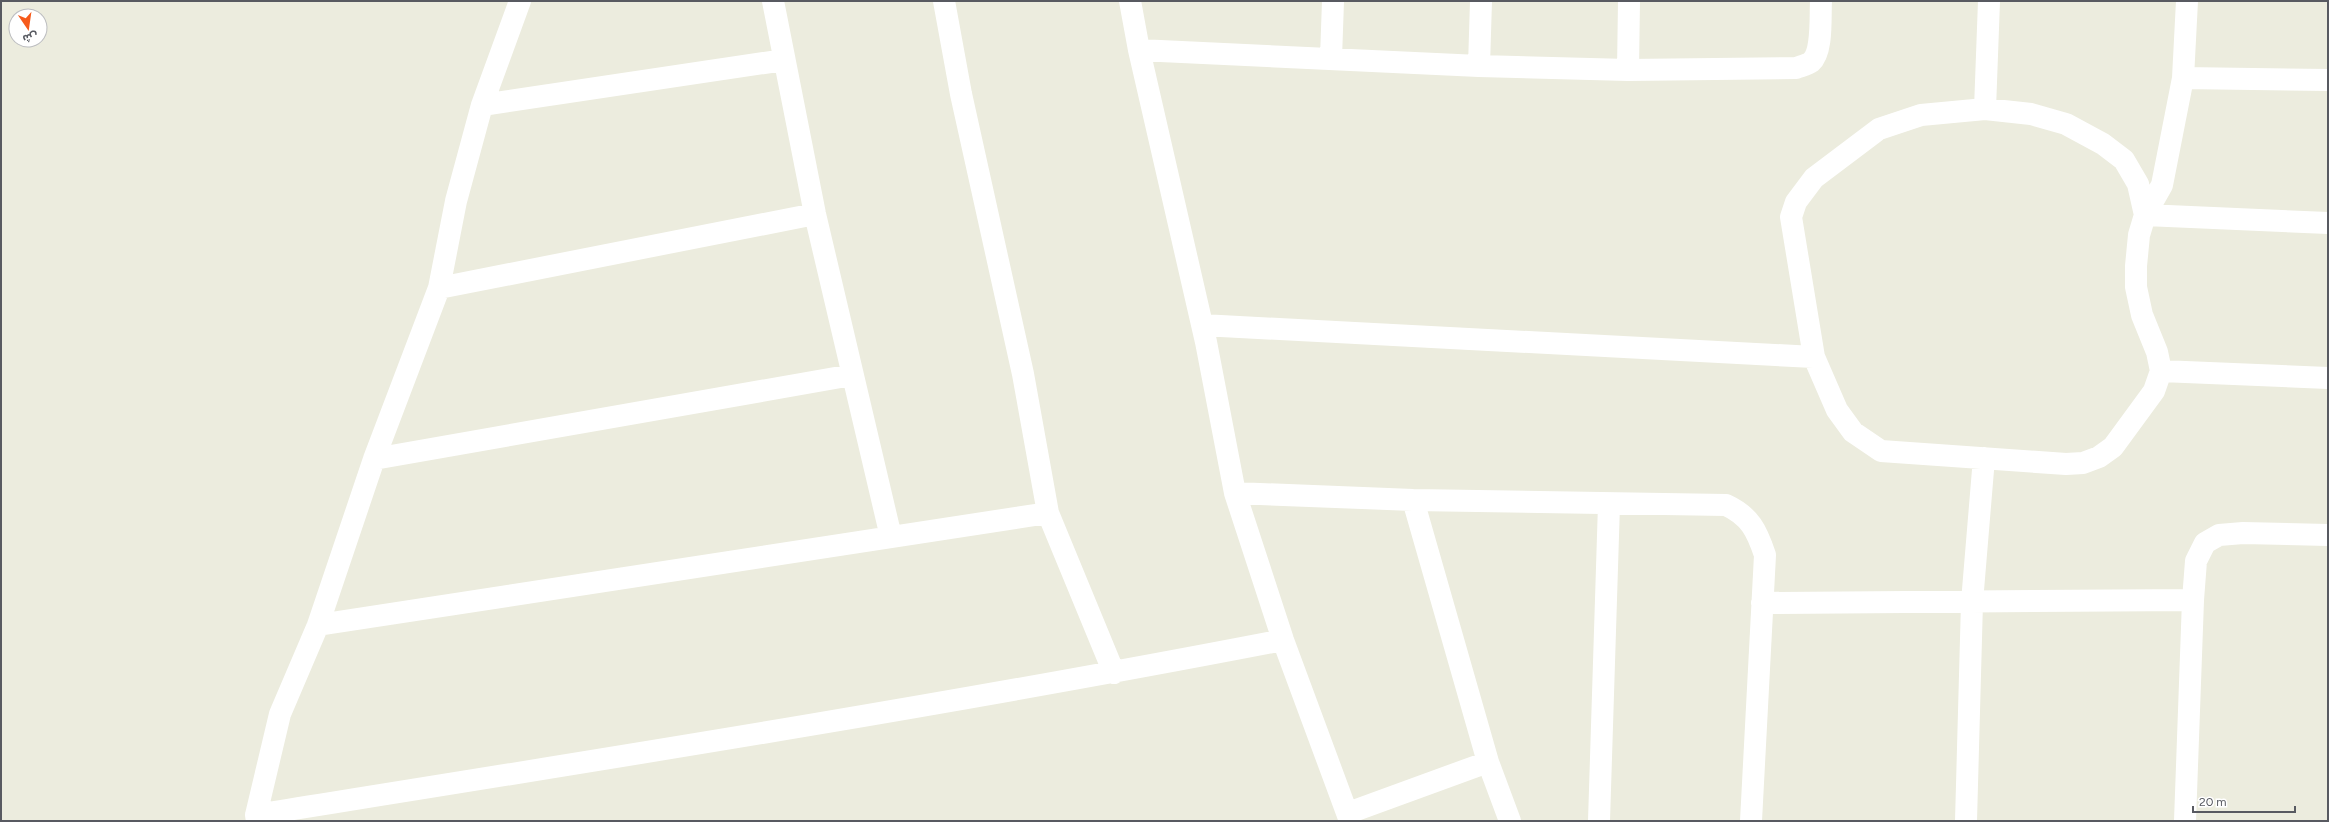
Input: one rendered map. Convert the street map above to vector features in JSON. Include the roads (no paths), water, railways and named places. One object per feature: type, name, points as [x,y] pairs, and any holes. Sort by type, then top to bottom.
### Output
[{"type":"street","points":[[520,1],[482,105],[456,201],[439,288],[374,459],[318,625],[280,714],[256,818],[829,723],[1114,673],[1283,640]]},
{"type":"street","points":[[773,1],[815,214],[891,537]]},
{"type":"street","points":[[944,1],[961,94],[1023,374],[1048,513],[1114,673]]},
{"type":"street","points":[[1130,1],[1139,50],[1202,325],[1235,492],[1283,640],[1349,817],[1488,762]]},
{"type":"street","points":[[1331,58],[1333,1]]},
{"type":"street","points":[[1479,66],[1481,1]]},
{"type":"street","points":[[1628,70],[1629,1]]},
{"type":"street","points":[[1139,50],[1479,66],[1628,70],[1796,68],[1810,62],[1816,55],[1819,39],[1821,1]]},
{"type":"street","points":[[1985,109],[1989,1]]},
{"type":"street","points":[[2145,215],[2138,184],[2124,160],[2103,144],[2066,124],[2031,114],[1985,109],[1921,115],[1879,128],[1814,178],[1796,202],[1791,217],[1814,357],[1837,410],[1852,432],[1864,442],[1881,451],[2066,464],[2083,463],[2098,457],[2114,447],[2154,391],[2161,371],[2157,352],[2142,315],[2136,288],[2139,235],[2145,215],[2162,185],[2183,78],[2187,1]]},
{"type":"street","points":[[482,105],[784,60]]},
{"type":"street","points":[[2183,78],[2328,80]]},
{"type":"street","points":[[439,288],[815,214]]},
{"type":"street","points":[[2145,215],[2328,223]]},
{"type":"street","points":[[1202,325],[1814,357]]},
{"type":"street","points":[[2161,371],[2328,378]]},
{"type":"street","points":[[374,459],[852,376]]},
{"type":"street","points":[[1966,821],[1972,602],[1984,458]]},
{"type":"street","points":[[1235,492],[1413,500],[1726,505],[1740,512],[1759,536],[1765,555],[1751,821]]},
{"type":"street","points":[[1413,500],[1488,762],[1510,821]]},
{"type":"street","points":[[1599,821],[1609,504]]},
{"type":"street","points":[[318,625],[1048,513]]},
{"type":"street","points":[[2185,821],[2193,600],[2196,561],[2205,543],[2219,535],[2243,533],[2328,535]]},
{"type":"street","points":[[1762,602],[2193,600]]}]
